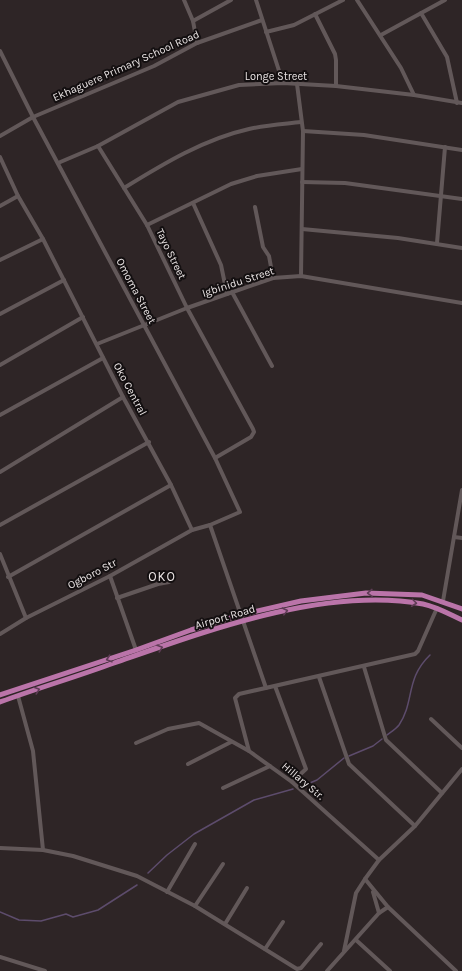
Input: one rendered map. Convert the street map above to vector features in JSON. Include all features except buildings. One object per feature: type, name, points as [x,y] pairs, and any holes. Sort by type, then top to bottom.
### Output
[{"type":"main road","name":"Airport Road","points":[[0,693],[240,615],[301,601],[366,593],[422,595],[443,601],[462,609]]},
{"type":"main road","name":"Airport Road","points":[[0,702],[243,621],[301,607],[367,600],[395,601],[424,604],[437,608],[462,620]]},
{"type":"street","points":[[184,0],[192,21],[197,43]]},
{"type":"street","points":[[192,21],[231,0]]},
{"type":"street","points":[[256,0],[283,83]]},
{"type":"street","points":[[266,32],[294,25],[343,0]]},
{"type":"street","points":[[357,0],[401,68],[414,95]]},
{"type":"street","points":[[381,35],[445,0]]},
{"type":"street","points":[[421,13],[447,57],[457,103]]},
{"type":"street","points":[[315,14],[335,54],[336,86]]},
{"type":"street","name":"Ekhaguere Primary School Road","points":[[0,136],[33,117],[154,66],[197,43],[262,20]]},
{"type":"street","name":"Omoma Street","points":[[0,51],[33,117],[215,458],[240,512],[210,525]]},
{"type":"street","name":"Longe Street","points":[[58,163],[98,146],[178,102],[239,85],[283,83],[336,86],[414,95],[462,104]]},
{"type":"street","points":[[297,84],[303,131],[301,276]]},
{"type":"street","points":[[124,188],[160,166],[209,141],[248,129],[301,122]]},
{"type":"street","points":[[303,131],[364,135],[462,150]]},
{"type":"street","name":"Tayo Street","points":[[98,146],[147,225],[187,308],[253,429],[254,432],[251,437],[215,458]]},
{"type":"street","points":[[437,243],[445,147]]},
{"type":"street","name":"Oko Central","points":[[0,157],[18,196],[43,239],[103,358],[149,442],[192,530]]},
{"type":"street","points":[[147,225],[231,184],[257,176],[302,169]]},
{"type":"street","points":[[302,182],[345,183],[462,199]]},
{"type":"street","points":[[0,206],[18,196]]},
{"type":"street","points":[[193,203],[221,265],[229,293],[272,366]]},
{"type":"street","points":[[255,207],[263,247],[269,256],[273,278]]},
{"type":"street","points":[[302,229],[437,243],[462,248]]},
{"type":"street","points":[[0,260],[43,239]]},
{"type":"street","name":"Igbinidu Street","points":[[97,344],[187,308],[273,278],[301,276],[462,303]]},
{"type":"street","points":[[0,314],[64,280]]},
{"type":"street","points":[[0,365],[83,317]]},
{"type":"street","points":[[0,415],[103,358]]},
{"type":"street","points":[[0,472],[124,397]]},
{"type":"street","points":[[0,525],[149,442]]},
{"type":"street","points":[[8,576],[171,485]]},
{"type":"street","points":[[443,601],[454,538],[460,514],[462,492]]},
{"type":"street","points":[[192,530],[210,525],[266,688]]},
{"type":"street","name":"Ogboro Str","points":[[0,634],[26,618],[110,576],[192,530]]},
{"type":"street","points":[[454,538],[462,538]]},
{"type":"street","points":[[0,554],[26,618]]},
{"type":"street","points":[[110,576],[136,650]]},
{"type":"street","points":[[117,598],[158,584],[169,582]]},
{"type":"street","points":[[249,751],[236,704],[235,698],[239,694],[415,654],[418,651],[437,608]]},
{"type":"street","points":[[364,666],[386,740],[442,793]]},
{"type":"street","points":[[319,677],[350,764],[414,826]]},
{"type":"street","points":[[275,686],[306,769],[292,782]]},
{"type":"street","points":[[18,696],[33,751],[43,850]]},
{"type":"street","points":[[431,719],[462,748]]},
{"type":"street","name":"Hillary Str.","points":[[136,743],[168,729],[199,723],[249,751],[292,782],[379,860]]},
{"type":"street","points":[[188,764],[232,742]]},
{"type":"street","points":[[223,788],[270,766]]},
{"type":"street","points":[[344,951],[356,894],[365,879],[379,860],[414,826],[462,769]]},
{"type":"street","points":[[167,892],[195,844]]},
{"type":"street","points":[[0,848],[43,850],[72,856],[137,876],[195,906],[297,969],[300,968],[321,944]]},
{"type":"street","points":[[195,906],[222,864]]},
{"type":"street","points":[[365,879],[373,891],[388,907],[456,971]]},
{"type":"street","points":[[225,924],[247,888]]},
{"type":"street","points":[[373,891],[379,913]]},
{"type":"street","points":[[327,971],[379,913],[388,907]]},
{"type":"street","points":[[266,949],[283,922]]},
{"type":"street","points":[[356,940],[390,971]]},
{"type":"street","points":[[0,957],[44,971]]},
{"type":"waterway","points":[[387,735],[399,725],[404,716],[413,681],[422,664],[430,655]]},
{"type":"waterway","points":[[349,756],[373,746],[382,739]]},
{"type":"waterway","points":[[305,785],[317,780],[344,758]]},
{"type":"waterway","points":[[148,873],[167,855],[194,834],[254,800],[293,789]]},
{"type":"waterway","points":[[0,912],[19,920],[41,921],[66,914],[73,917],[98,910],[137,885]]},
{"type":"district","name":"OKO","points":[[162,576]]}]
